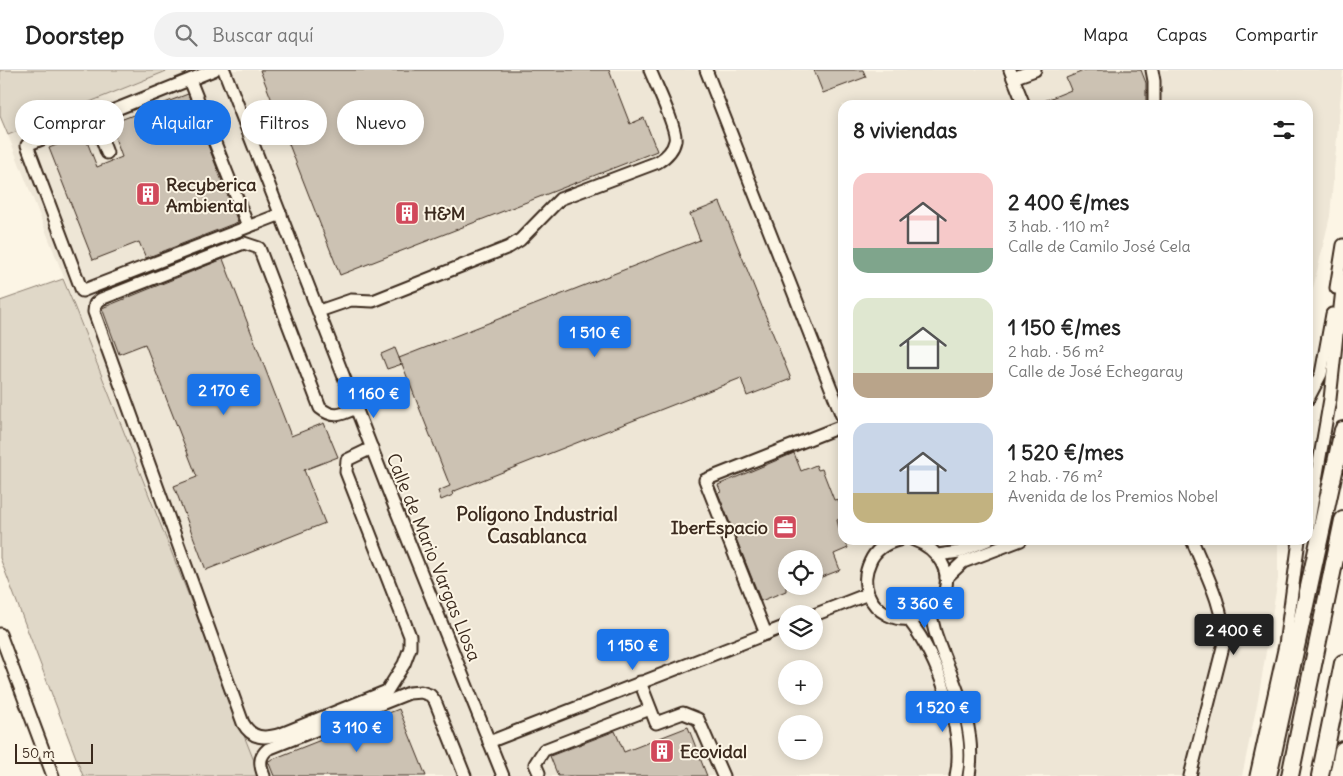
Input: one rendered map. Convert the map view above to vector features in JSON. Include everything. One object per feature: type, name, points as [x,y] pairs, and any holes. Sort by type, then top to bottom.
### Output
[{"type":"highway","points":[[1268,776],[1343,430]]},
{"type":"highway","points":[[1290,776],[1343,520]]},
{"type":"highway","points":[[1320,776],[1343,663]]},
{"type":"highway","points":[[1338,776],[1343,750]]},
{"type":"street","points":[[124,106],[214,70]]},
{"type":"street","name":"Calle de Mario Vargas Llosa","points":[[224,70],[503,776]]},
{"type":"street","points":[[319,311],[351,300],[373,301],[510,247],[520,240],[560,199],[658,162],[666,157],[672,148],[675,134],[650,70]]},
{"type":"street","points":[[706,70],[838,406]]},
{"type":"street","points":[[1022,100],[1011,74],[1035,70]]},
{"type":"street","points":[[1152,70],[1154,100]]},
{"type":"street","points":[[190,80],[248,226]]},
{"type":"street","points":[[27,145],[82,291],[281,214]]},
{"type":"street","points":[[104,145],[107,153]]},
{"type":"street","points":[[356,408],[338,416],[329,415],[320,408],[259,248],[253,245],[244,243],[101,299],[95,304],[94,312],[243,723],[248,732],[257,737],[268,738],[281,734],[388,691],[404,664],[410,648],[410,636],[346,472],[347,460],[372,448]]},
{"type":"street","points":[[1313,389],[1321,374],[1343,245]]},
{"type":"street","points":[[1313,497],[1330,399],[1343,280]]},
{"type":"street","points":[[766,634],[705,480],[838,428]]},
{"type":"street","points":[[886,545],[880,548],[872,557],[867,569],[865,583],[868,594],[875,606],[885,614],[894,618],[909,620],[931,611],[944,594],[946,578],[943,564],[938,555],[928,545]]},
{"type":"street","points":[[938,555],[959,552],[976,545]]},
{"type":"street","points":[[946,578],[963,562],[1008,545]]},
{"type":"street","points":[[1190,776],[1224,643],[1224,626],[1220,609],[1194,545]]},
{"type":"street","points":[[1285,645],[1298,545]]},
{"type":"street","points":[[1256,776],[1285,645],[1304,545]]},
{"type":"street","points":[[823,612],[868,594]]},
{"type":"street","points":[[931,611],[934,631],[968,721],[972,752],[968,776]]},
{"type":"street","points":[[909,620],[921,636],[955,724],[958,749],[956,776]]},
{"type":"street","points":[[489,742],[778,629]]},
{"type":"street","points":[[0,634],[53,776]]},
{"type":"street","points":[[640,682],[656,723],[683,713],[698,719],[723,776]]},
{"type":"street","points":[[264,776],[260,760],[263,753],[268,750],[393,699],[421,692],[430,695],[435,701],[465,776]]},
{"type":"street","points":[[537,775],[535,764],[544,750],[650,709]]},
{"type":"shaded area","points":[[0,70],[169,70],[95,100],[15,100],[15,132],[8,135],[0,116]]},
{"type":"shaded area","points":[[169,70],[1343,70],[1330,216],[1313,289],[1313,100],[838,100],[838,545],[1278,545],[1278,579],[1258,700],[1242,776],[260,776],[8,135],[15,132],[15,145],[124,145],[124,100],[95,100]]},
{"type":"shaded area","points":[[63,279],[260,776],[83,776],[0,558],[0,301]]},
{"type":"building","name":"H&M","points":[[260,70],[609,70],[630,124],[644,118],[657,151],[340,275],[289,145],[327,145],[327,100],[272,100]]},
{"type":"building","points":[[814,70],[863,70],[866,77],[823,93]]},
{"type":"building","points":[[1086,70],[1141,70],[1146,83],[1146,100],[1046,100],[1071,90],[1066,78]]},
{"type":"building","name":"Recyberica Ambiental","points":[[188,94],[190,100],[172,100]]},
{"type":"building","name":"Recyberica Ambiental","points":[[134,115],[134,145],[208,145],[238,222],[146,258],[139,242],[93,260],[49,148],[56,145],[88,145],[97,167],[122,157],[118,145],[124,145],[124,119]]},
{"type":"building","points":[[720,202],[791,379],[747,396],[741,378],[452,492],[453,495],[441,500],[438,491],[450,486],[402,364],[387,369],[381,354],[395,348],[399,358],[700,240],[690,214]]},
{"type":"building","points":[[223,259],[291,436],[324,423],[338,457],[304,470],[325,523],[206,570],[174,486],[197,477],[145,344],[119,354],[102,308]]},
{"type":"building","name":"IberEspacio","points":[[794,453],[801,471],[816,465],[818,470],[822,469],[834,500],[838,499],[838,545],[847,545],[848,548],[834,554],[840,570],[823,577],[823,550],[778,550],[778,594],[761,601],[718,493],[721,492],[718,485]]},
{"type":"building","points":[[399,709],[426,776],[274,776],[268,761]]},
{"type":"building","name":"Ecovidal","points":[[688,727],[707,776],[558,776],[550,756],[615,731],[624,752]]},
{"type":"place","name":"Recyberica Ambiental","points":[[148,194]]},
{"type":"place","name":"H&M","points":[[407,213]]},
{"type":"place","name":"IberEspacio","points":[[785,527]]},
{"type":"place","name":"Ecovidal","points":[[662,751]]},
{"type":"district","name":"Polígono Industrial Casablanca","points":[[537,525]]}]
